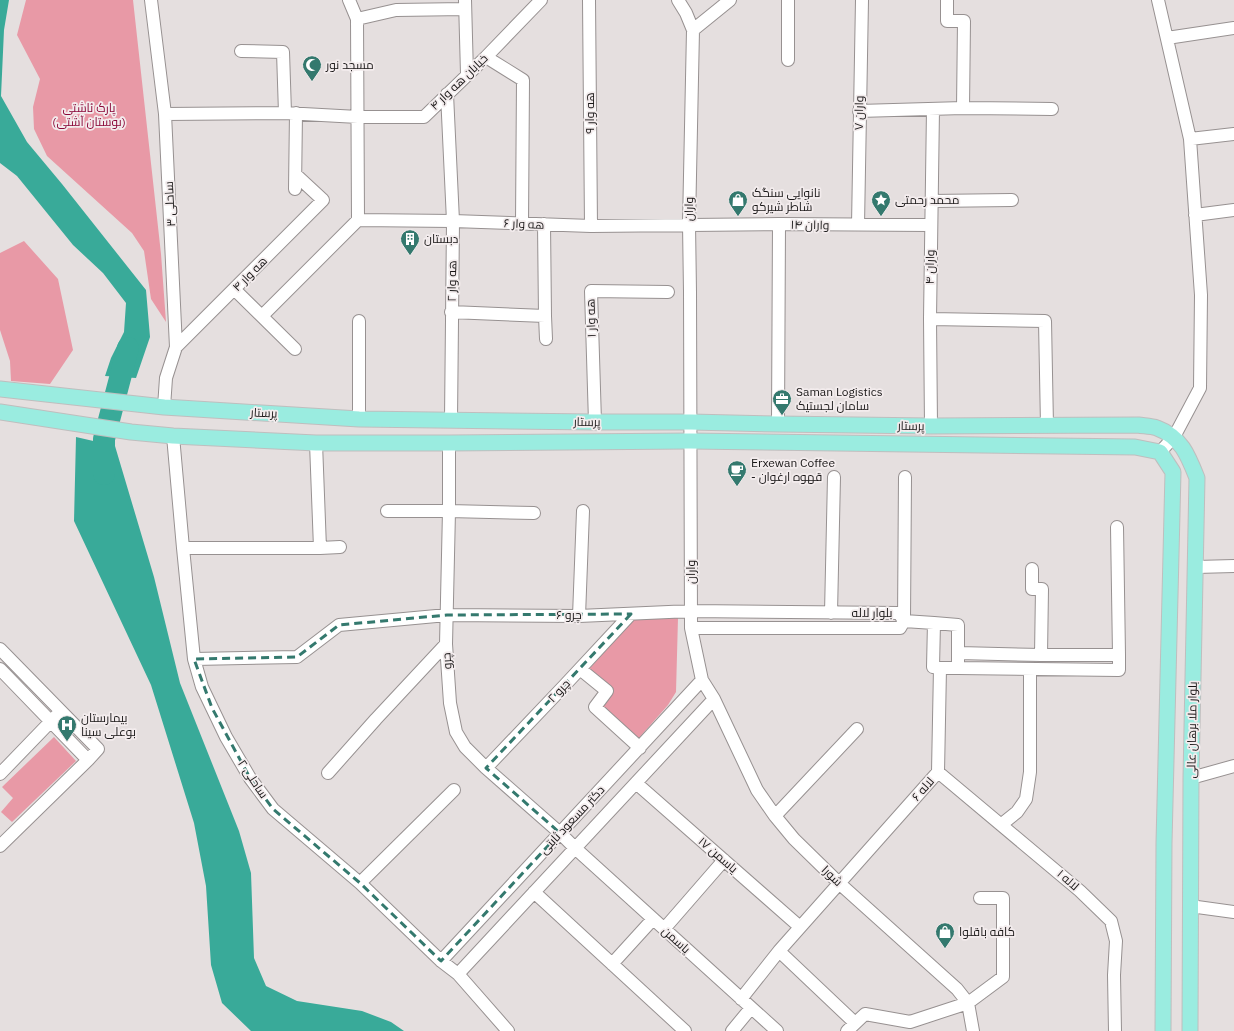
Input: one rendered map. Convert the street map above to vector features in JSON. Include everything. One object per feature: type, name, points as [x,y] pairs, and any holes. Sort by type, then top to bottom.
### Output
[{"type":"main road","name":"پرستار","points":[[0,389],[164,407],[359,418],[931,426],[1138,425],[1156,427],[1174,437]]},
{"type":"main road","name":"پرستار","points":[[0,412],[131,432],[173,436],[316,443],[449,444],[690,441],[1135,447],[1160,452]]},
{"type":"main road","name":"بلوار ملا برهان عالی","points":[[1174,437],[1187,453],[1197,478],[1191,778],[1190,1031]]},
{"type":"main road","name":"بلوار ملا برهان عالی","points":[[1160,452],[1173,472],[1164,843],[1163,1031]]},
{"type":"street","name":"ساحلی ۳","points":[[151,0],[166,114],[176,347],[166,378],[164,407]]},
{"type":"street","points":[[262,316],[358,220],[358,19],[349,0]]},
{"type":"street","name":"هه وار ۹","points":[[589,0],[591,226]]},
{"type":"street","name":"واران","points":[[678,0],[686,13],[693,30],[689,224],[691,422]]},
{"type":"street","points":[[693,30],[730,0]]},
{"type":"street","points":[[788,0],[788,60]]},
{"type":"street","name":"واران ۷","points":[[858,225],[862,0]]},
{"type":"street","points":[[947,0],[947,21],[964,21],[963,108]]},
{"type":"street","points":[[1158,0],[1190,139],[1201,295],[1200,388],[1174,437],[1160,452]]},
{"type":"street","name":"خیابان هه وار ۴","points":[[166,114],[290,113],[358,118],[424,117],[486,57],[539,1]]},
{"type":"street","points":[[358,19],[396,5],[465,5],[467,74]]},
{"type":"street","points":[[1167,38],[1234,28]]},
{"type":"street","points":[[241,51],[283,52],[296,175],[295,189]]},
{"type":"street","points":[[486,57],[523,80],[522,224]]},
{"type":"street","name":"هه وار ۲","points":[[447,94],[452,222],[451,420]]},
{"type":"street","points":[[859,111],[963,108],[1052,109]]},
{"type":"street","name":"واران ۴","points":[[931,426],[930,319],[933,109]]},
{"type":"street","points":[[1190,139],[1234,134]]},
{"type":"street","name":"هه وار ۴","points":[[176,347],[322,200],[296,175]]},
{"type":"street","points":[[931,201],[1012,200]]},
{"type":"street","points":[[1195,215],[1234,210]]},
{"type":"street","name":"هه وار ۶","points":[[358,220],[591,226],[689,224]]},
{"type":"street","points":[[544,224],[544,316],[546,340]]},
{"type":"street","name":"واران ۱۴","points":[[689,224],[931,225]]},
{"type":"street","points":[[778,424],[779,224]]},
{"type":"street","points":[[234,289],[295,349]]},
{"type":"street","name":"هه وار ۱","points":[[595,422],[590,291],[668,292]]},
{"type":"street","points":[[451,312],[544,316]]},
{"type":"street","points":[[930,319],[1045,321],[1047,426]]},
{"type":"street","points":[[358,321],[359,418]]},
{"type":"street","points":[[690,441],[691,422]]},
{"type":"street","name":"ساحلی ۲","points":[[173,436],[182,548],[194,659],[202,687],[226,737],[255,784],[273,809],[360,883],[441,960],[458,974],[508,1031]]},
{"type":"street","name":"واران","points":[[690,441],[691,628],[702,680],[714,699]]},
{"type":"street","points":[[316,443],[320,548]]},
{"type":"street","name":"چرو","points":[[449,444],[446,644],[450,703],[456,732],[465,747],[486,768],[560,833]]},
{"type":"street","points":[[831,613],[834,477]]},
{"type":"street","points":[[905,477],[904,621],[958,625],[958,668]]},
{"type":"street","points":[[388,511],[534,513]]},
{"type":"street","points":[[579,616],[583,511]]},
{"type":"street","points":[[934,623],[933,667],[1030,670],[1119,670],[1117,527]]},
{"type":"street","points":[[182,548],[340,547]]},
{"type":"street","points":[[1196,567],[1234,566]]},
{"type":"street","points":[[1032,569],[1032,589],[1042,589],[1041,655]]},
{"type":"street","name":"بلوار لاله","points":[[691,611],[899,613],[904,621],[900,628],[691,628]]},
{"type":"street","name":"چرو ۶","points":[[194,659],[297,657],[339,625],[447,615],[579,616],[691,611]]},
{"type":"street","name":"چرو ۲","points":[[486,768],[631,614]]},
{"type":"street","points":[[328,773],[446,644]]},
{"type":"street","points":[[0,649],[98,749],[0,846]]},
{"type":"street","points":[[958,653],[1119,655]]},
{"type":"street","name":"لاله ۶","points":[[741,999],[779,951],[938,772],[940,668]]},
{"type":"street","points":[[0,669],[88,760]]},
{"type":"street","points":[[580,669],[607,691],[594,707],[640,748]]},
{"type":"street","points":[[1002,824],[1017,812],[1026,799],[1030,772],[1030,670]]},
{"type":"street","name":"دکتر مسعود ثابتی","points":[[441,960],[702,680]]},
{"type":"street","name":"دکتر مسعود ثابتی","points":[[458,974],[714,699]]},
{"type":"street","name":"شورا","points":[[714,699],[758,790],[775,816],[794,839],[839,883],[957,989],[968,1003],[974,1031]]},
{"type":"street","points":[[0,774],[61,711]]},
{"type":"street","points":[[775,816],[858,729]]},
{"type":"street","points":[[1191,778],[1234,766]]},
{"type":"street","name":"لاله ۱","points":[[938,772],[1002,824],[1080,891],[1111,921],[1116,941],[1114,975],[1115,1031]]},
{"type":"street","name":"یاسمن ۱۷","points":[[636,783],[800,927]]},
{"type":"street","points":[[360,883],[454,790]]},
{"type":"street","name":"یاسمن","points":[[560,833],[777,1031]]},
{"type":"street","points":[[664,929],[724,860]]},
{"type":"street","points":[[534,892],[685,1031]]},
{"type":"street","points":[[779,951],[851,1027],[864,1014],[910,1022],[968,1003],[1003,977],[1003,898],[980,898]]},
{"type":"street","points":[[1190,906],[1234,912]]},
{"type":"street","points":[[612,964],[653,919]]},
{"type":"street","points":[[732,1031],[751,1008]]},
{"type":"highlighted area","points":[[631,614],[486,768],[560,833],[441,961],[360,883],[273,809],[250,778],[212,708],[194,659],[297,657],[339,625],[447,615]]},
{"type":"green space","name":"پارک ئاشتی (بوستان آشتی)","points":[[26,0],[133,0],[161,254],[166,322],[151,299],[144,251],[132,233],[47,156],[34,129],[33,107],[40,79],[17,35]]},
{"type":"green space","points":[[24,241],[58,279],[73,350],[50,384],[11,381],[10,361],[0,330],[0,253]]},
{"type":"green space","points":[[678,618],[676,692],[668,705],[638,739],[601,706],[613,689],[588,670],[634,619]]},
{"type":"green space","points":[[54,737],[76,761],[12,822],[1,812],[13,798],[2,787]]},
{"type":"shaded area","points":[[0,0],[9,0],[4,30],[1,96],[27,142],[146,290],[150,337],[136,378],[105,376],[111,358],[124,332],[126,303],[103,273],[73,245],[17,176],[0,163]]},
{"type":"shaded area","points":[[76,437],[115,446],[154,577],[180,683],[239,831],[251,873],[254,958],[266,986],[297,1001],[362,1011],[391,1022],[404,1031],[251,1031],[222,1003],[211,965],[206,886],[194,823],[151,685],[74,521]]},
{"type":"waterway","points":[[104,474],[104,439],[128,348]]},
{"type":"place","name":"مسجد نور","points":[[312,82]]},
{"type":"place","name":"نانوایی سنگک شاطر شیرکو","points":[[738,217]]},
{"type":"place","name":"محمد رحمتی","points":[[881,217]]},
{"type":"place","name":"دبستان","points":[[410,256]]},
{"type":"place","name":"Saman Logistics سامان لجستیک","points":[[782,416]]},
{"type":"place","name":"Erxewan Coffee - قهوه ارغوان","points":[[737,487]]},
{"type":"place","name":"بیمارستان بوعلی سینا","points":[[67,742]]},
{"type":"place","name":"کافه باقلوا","points":[[945,949]]}]
